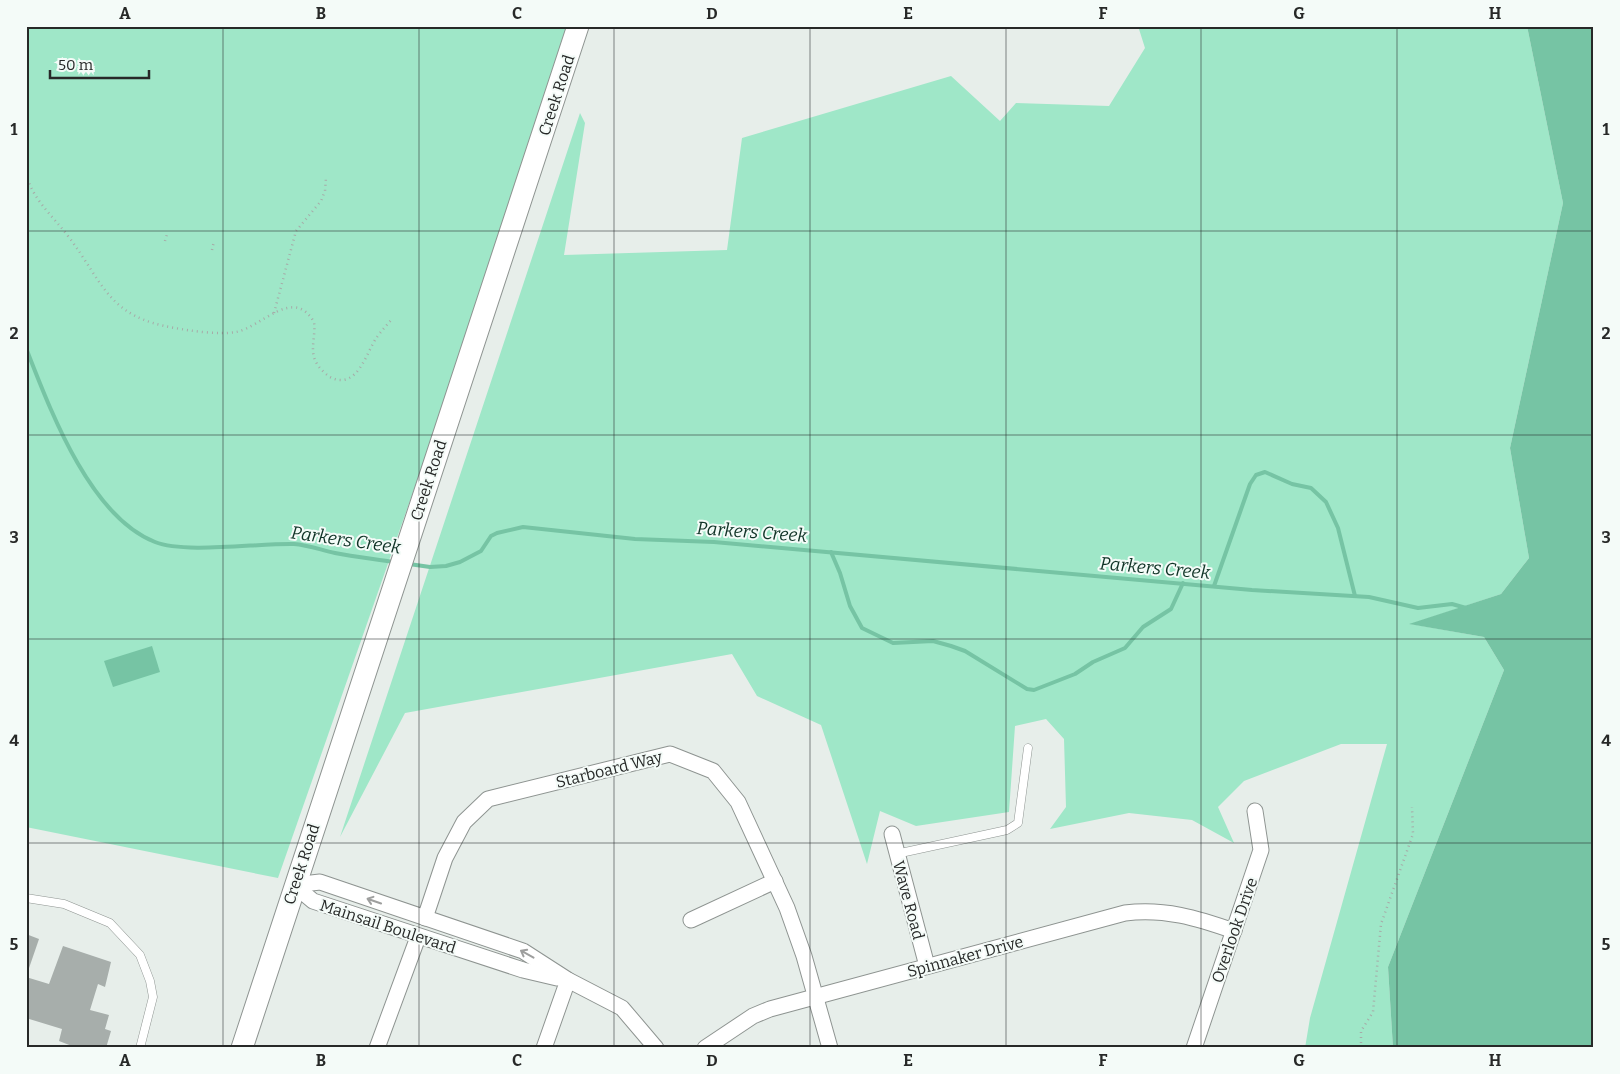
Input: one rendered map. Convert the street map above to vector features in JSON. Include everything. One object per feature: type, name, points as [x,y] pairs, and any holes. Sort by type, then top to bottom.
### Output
[{"type":"main road","name":"Creek Road","points":[[242,1048],[294,885],[578,26]]},
{"type":"street","name":"Starboard Way","points":[[425,918],[445,858],[464,822],[488,799],[670,754],[714,771],[738,802],[775,881],[804,956],[830,1048]]},
{"type":"street","name":"Overlook Drive","points":[[1194,1048],[1261,850],[1255,811]]},
{"type":"street","name":"Wave Road","points":[[892,834],[927,966]]},
{"type":"street","points":[[691,920],[775,881]]},
{"type":"street","name":"Mainsail Boulevard","points":[[294,885],[320,882],[523,951],[568,980],[622,1008],[656,1048]]},
{"type":"street","name":"Mainsail Boulevard","points":[[294,885],[314,901],[418,937],[523,970],[568,980]]},
{"type":"street","name":"Spinnaker Drive","points":[[705,1048],[753,1016],[770,1009],[1125,913],[1147,910],[1181,914],[1234,931]]},
{"type":"street","points":[[377,1048],[418,937]]},
{"type":"street","points":[[544,1048],[568,980]]},
{"type":"lane","points":[[896,854],[1007,830],[1018,823],[1028,748]]},
{"type":"lane","points":[[26,898],[64,904],[110,923],[140,955],[154,997],[140,1048]]},
{"type":"path","points":[[26,174],[35,196],[68,236],[97,282],[118,305],[130,313],[162,325],[228,333],[250,328],[274,313],[291,306],[298,307],[311,317],[315,329],[313,353],[315,361],[324,372],[336,379],[348,378],[360,369],[377,337],[392,319]]},
{"type":"path","points":[[274,313],[296,231],[321,202],[325,191],[326,178]]},
{"type":"path","points":[[165,241],[167,234]]},
{"type":"path","points":[[212,250],[214,241]]},
{"type":"path","points":[[1361,1048],[1361,1032],[1374,1012],[1381,924],[1413,834],[1412,807]]},
{"type":"shaded area","points":[[26,26],[576,26],[278,878],[26,827]]},
{"type":"shaded area","points":[[1138,26],[1527,26],[1563,203],[1510,448],[1529,558],[1501,594],[1411,624],[1484,637],[1504,670],[1388,967],[1393,1048],[1305,1048],[1310,1018],[1387,744],[1341,744],[1244,781],[1218,807],[1234,843],[1192,820],[1129,813],[1050,829],[1066,807],[1064,739],[1046,719],[1015,726],[1009,812],[916,826],[880,811],[867,864],[821,725],[757,696],[732,654],[405,713],[340,837],[580,113],[585,123],[564,255],[727,250],[742,138],[951,76],[1000,121],[1016,103],[1109,106],[1145,48]]},
{"type":"shaded area","points":[[1527,26],[1594,26],[1594,1048],[1393,1048],[1388,967],[1504,670],[1484,637],[1409,624],[1501,594],[1529,558],[1510,448],[1563,203]]},
{"type":"shaded area","points":[[152,646],[160,672],[113,687],[104,661]]},
{"type":"building","points":[[26,934],[39,939],[28,971],[26,971]]},
{"type":"building","points":[[63,946],[111,962],[105,987],[98,984],[90,1010],[109,1015],[105,1029],[111,1031],[106,1048],[77,1048],[59,1041],[62,1029],[26,1018],[26,977],[49,984]]},
{"type":"waterway","name":"Parkers Creek","points":[[26,348],[47,400],[75,458],[110,509],[131,529],[155,542],[168,545],[203,548],[294,544],[394,562]]},
{"type":"waterway","points":[[1214,586],[1250,484],[1256,475],[1265,472],[1292,484],[1311,488],[1326,502],[1338,528],[1355,596]]},
{"type":"waterway","name":"Parkers Creek","points":[[409,564],[430,567],[446,566],[460,562],[481,551],[491,536],[523,527],[635,539],[714,542],[1252,590],[1369,597],[1418,608],[1452,604],[1466,608]]},
{"type":"waterway","points":[[831,552],[840,573],[850,606],[862,628],[893,643],[933,641],[965,651],[1027,689],[1034,690],[1075,674],[1093,662],[1125,648],[1143,627],[1171,609],[1183,583]]}]
